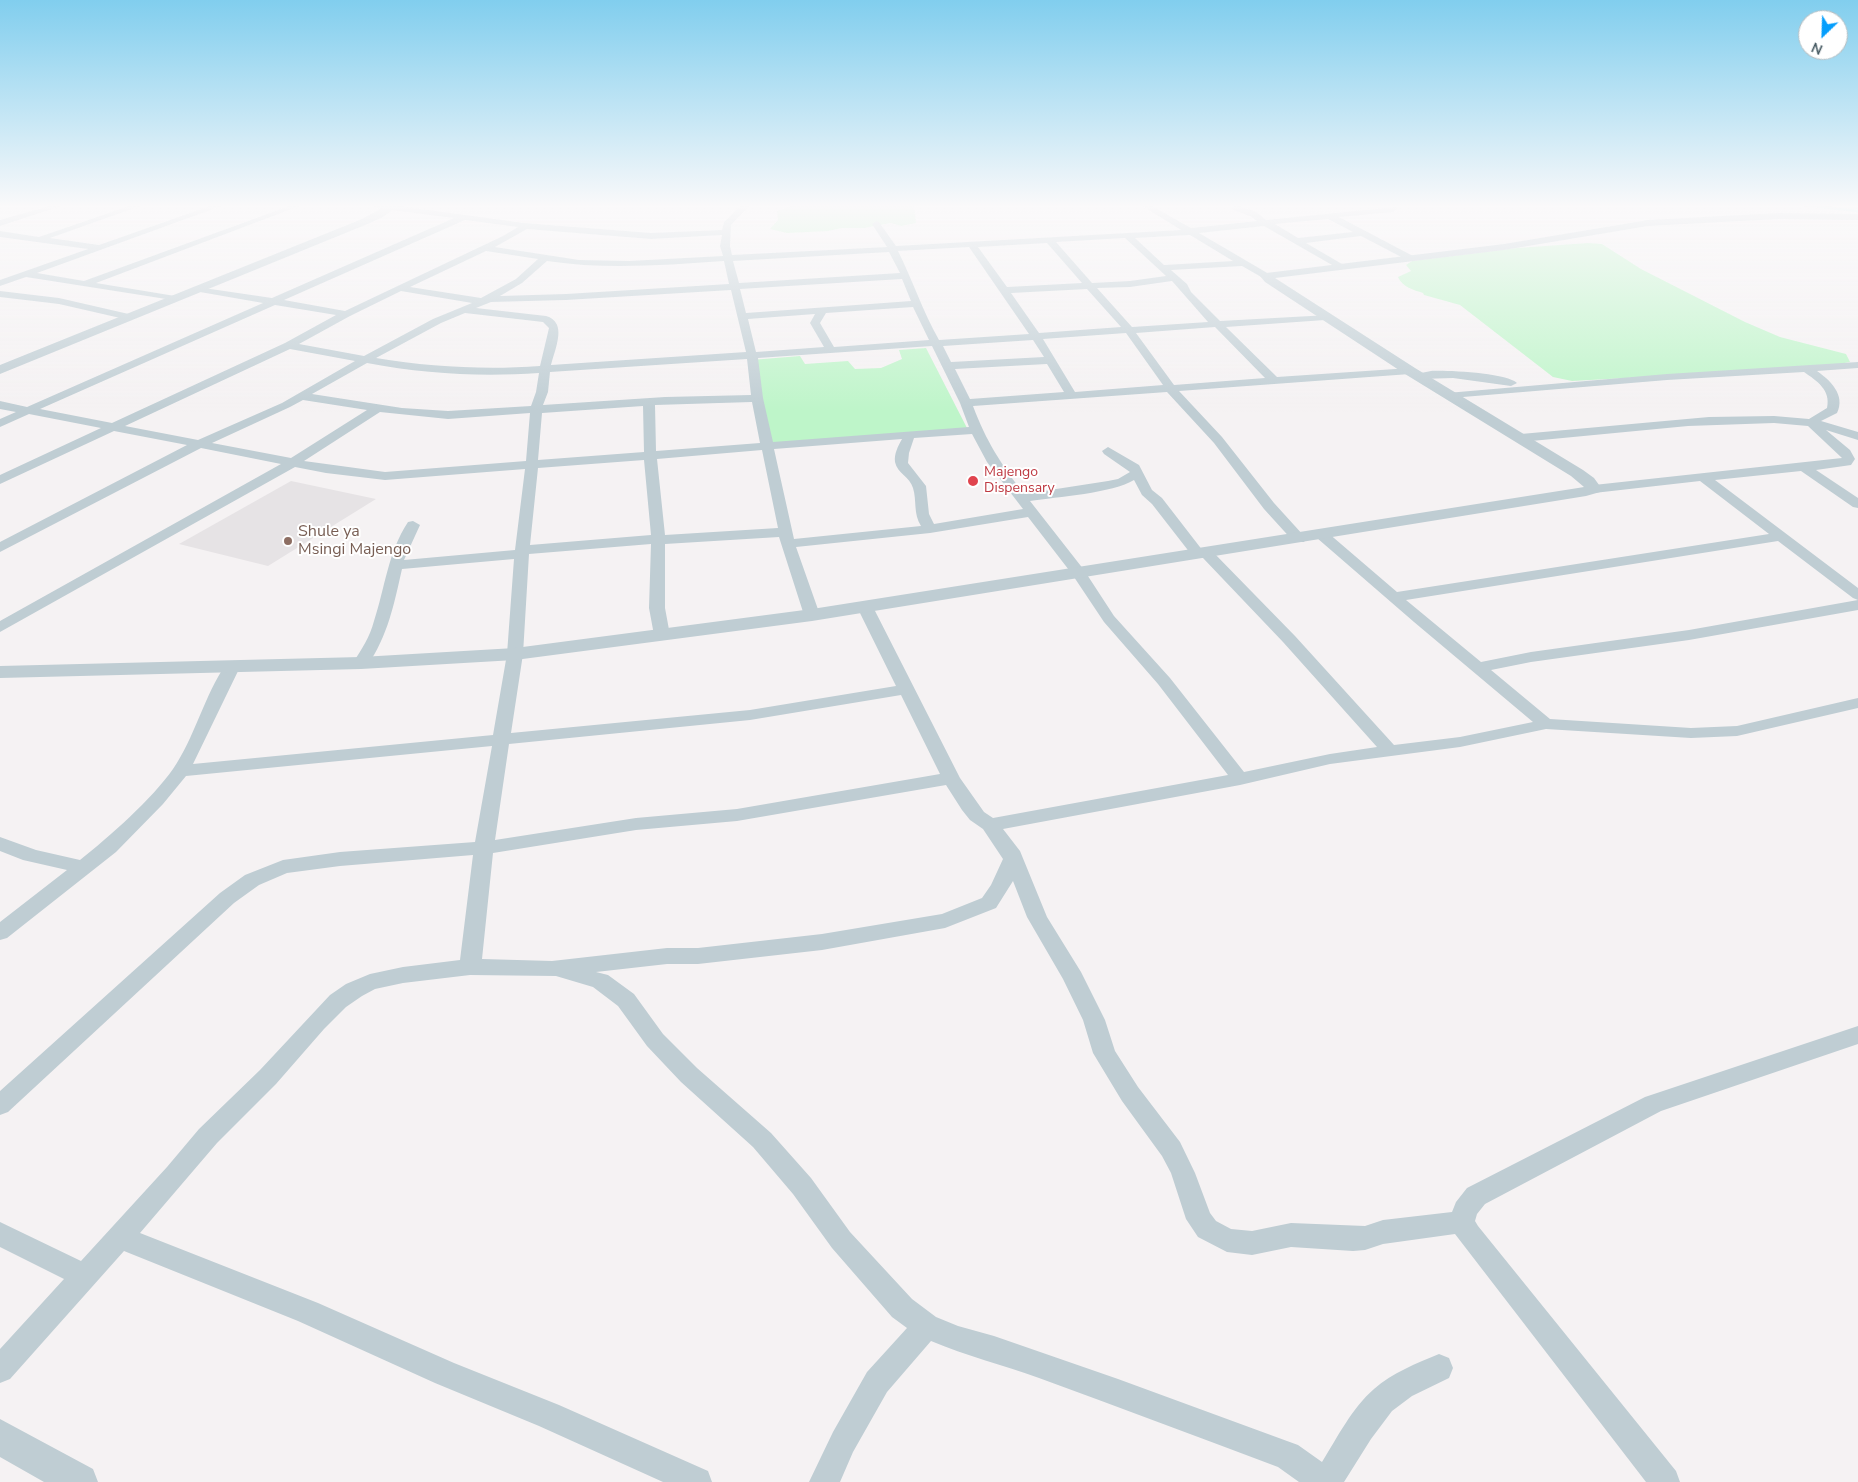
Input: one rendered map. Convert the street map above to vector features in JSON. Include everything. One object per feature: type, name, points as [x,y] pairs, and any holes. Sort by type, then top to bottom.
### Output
[{"type":"street","points":[[0,283],[24,274]]},
{"type":"street","points":[[25,274],[175,299]]},
{"type":"street","points":[[84,284],[110,274]]},
{"type":"street","points":[[0,370],[236,274]]},
{"type":"street","points":[[0,423],[336,274]]},
{"type":"street","points":[[0,480],[289,345],[346,314],[432,274]]},
{"type":"street","points":[[0,548],[199,444],[302,396],[437,321],[464,310],[512,285],[525,274]]},
{"type":"street","points":[[731,274],[752,356],[757,398],[787,538],[812,615]]},
{"type":"street","points":[[993,274],[1052,360],[1072,396]]},
{"type":"street","points":[[1079,274],[1128,329],[1171,389],[1218,440],[1259,494],[1299,539]]},
{"type":"street","points":[[1169,274],[1184,286],[1190,296],[1274,381]]},
{"type":"street","points":[[1263,274],[1325,317],[1577,473],[1588,481],[1594,489]]},
{"type":"street","points":[[1266,276],[1279,274]]},
{"type":"street","points":[[402,289],[484,300],[585,296],[906,276],[926,326],[948,366],[966,403],[976,430],[993,462],[1079,573],[1093,598],[1109,620],[1164,682],[1240,779]]},
{"type":"street","points":[[1005,290],[1130,284],[1174,278]]},
{"type":"street","points":[[470,967],[484,848],[516,654],[522,552],[536,410],[542,392],[554,328],[552,322],[546,319],[525,298],[516,292],[512,285]]},
{"type":"street","points":[[200,289],[346,314]]},
{"type":"street","points":[[0,294],[59,301],[129,317]]},
{"type":"street","points":[[484,300],[504,314]]},
{"type":"street","points":[[743,316],[918,304]]},
{"type":"street","points":[[464,310],[546,319]]},
{"type":"street","points":[[816,323],[822,311]]},
{"type":"street","points":[[796,313],[816,323],[831,350]]},
{"type":"street","points":[[289,345],[364,360],[447,372],[501,372],[1325,317]]},
{"type":"street","points":[[948,366],[1052,360]]},
{"type":"street","points":[[1451,395],[1693,375],[1807,370],[1858,365]]},
{"type":"street","points":[[1807,370],[1823,380],[1830,388],[1835,404],[1833,410],[1816,419],[1812,424]]},
{"type":"street","points":[[966,403],[1415,373],[1486,379],[1533,387]]},
{"type":"street","points":[[302,396],[377,409],[448,415],[649,402],[757,398]]},
{"type":"street","points":[[649,402],[650,456],[657,539],[657,608],[662,635]]},
{"type":"street","points":[[0,404],[294,462],[385,476],[976,430]]},
{"type":"street","points":[[0,627],[294,462],[377,409]]},
{"type":"street","points":[[1833,410],[1858,434]]},
{"type":"street","points":[[1521,438],[1739,419],[1784,419],[1858,434]]},
{"type":"street","points":[[0,672],[361,663],[516,654],[812,615],[1580,494],[1594,489],[1805,468],[1846,462],[1849,459],[1846,453],[1812,424]]},
{"type":"street","points":[[910,435],[903,447],[901,463],[904,470],[913,476],[918,484],[922,518],[930,529]]},
{"type":"street","points":[[1108,451],[1134,468],[1147,492],[1203,554],[1289,639],[1390,750]]},
{"type":"street","points":[[1805,468],[1858,504]]},
{"type":"street","points":[[1021,498],[1108,485],[1122,482],[1138,474]]},
{"type":"street","points":[[1703,477],[1858,594]]},
{"type":"street","points":[[396,565],[657,539],[787,538],[930,529],[1032,512]]},
{"type":"street","points":[[361,663],[382,622],[396,565],[413,525]]},
{"type":"street","points":[[1322,535],[1546,724]]},
{"type":"street","points":[[1395,597],[1781,536]]},
{"type":"street","points":[[1478,668],[1541,656],[1689,635],[1858,605]]},
{"type":"street","points":[[865,607],[890,653],[951,778],[977,816],[990,825],[1010,851],[1037,917],[1073,978],[1094,1020],[1104,1054],[1130,1094],[1171,1149],[1183,1173],[1199,1219],[1207,1229],[1227,1240],[1252,1243],[1291,1235],[1346,1239],[1366,1238],[1383,1232],[1462,1222]]},
{"type":"street","points":[[0,934],[84,867],[131,826],[181,771],[232,667]]},
{"type":"street","points":[[181,771],[750,715],[906,689]]},
{"type":"street","points":[[990,825],[1240,779],[1330,759],[1468,740],[1546,724],[1717,733],[1737,731],[1858,703]]},
{"type":"street","points":[[0,1105],[227,898],[252,880],[283,867],[340,859],[484,848],[545,840],[636,824],[737,815],[951,778]]},
{"type":"street","points":[[0,843],[14,850],[43,859],[84,867]]},
{"type":"street","points":[[0,1369],[176,1175],[208,1136],[268,1077],[316,1023],[338,1001],[370,982],[403,975],[470,967],[552,968],[667,956],[698,956],[752,948],[822,942],[945,921],[989,903],[1000,887],[1013,859]]},
{"type":"street","points":[[552,968],[600,981],[626,1000],[655,1040],[689,1075],[762,1140],[802,1186],[841,1240],[902,1308],[926,1326],[957,1339],[994,1349],[1118,1393],[1287,1456],[1308,1469],[1319,1482]]},
{"type":"street","points":[[1665,1482],[1478,1246],[1462,1222],[1465,1210],[1476,1196],[1653,1104],[1858,1035]]},
{"type":"street","points":[[0,1234],[84,1276]]},
{"type":"street","points":[[118,1237],[166,1254],[308,1312],[445,1373],[549,1415],[697,1482]]},
{"type":"street","points":[[824,1482],[842,1442],[877,1382],[926,1326]]},
{"type":"street","points":[[1327,1482],[1382,1402],[1402,1386],[1439,1368]]},
{"type":"street","points":[[0,1437],[80,1482]]},
{"type":"shaded area","points":[[291,481],[376,499],[268,566],[179,544]]},
{"type":"green space","points":[[1404,274],[1651,274],[1745,322],[1780,337],[1846,354],[1850,362],[1824,367],[1572,381],[1553,377],[1460,305],[1424,295],[1405,286],[1398,277]]},
{"type":"green space","points":[[926,348],[967,428],[768,444],[751,360],[800,356],[805,364],[848,361],[855,369],[881,368],[902,359],[899,350]]},
{"type":"place","name":"Majengo Dispensary","points":[[973,481]]},
{"type":"place","name":"Shule ya Msingi Majengo","points":[[288,541]]}]
